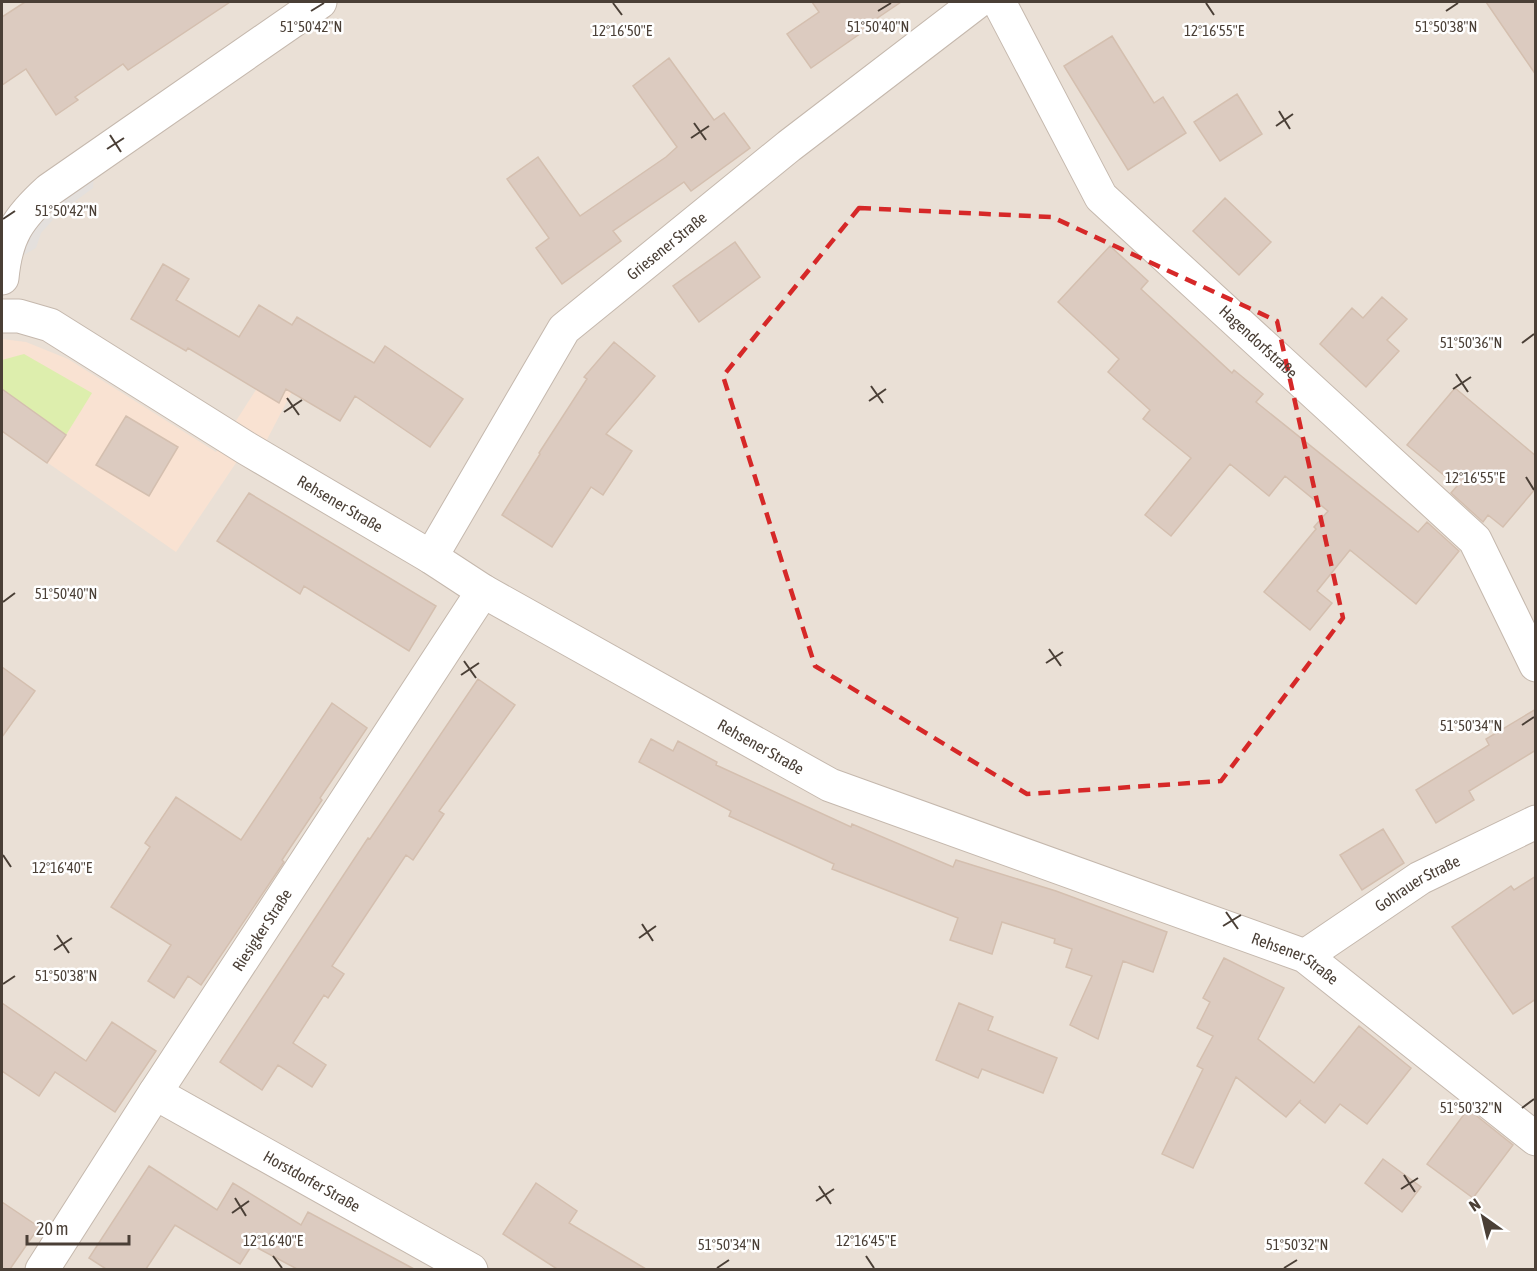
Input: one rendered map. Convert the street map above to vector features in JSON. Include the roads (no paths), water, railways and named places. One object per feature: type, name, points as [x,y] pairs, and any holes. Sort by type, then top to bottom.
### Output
[{"type":"street","points":[[2,278],[4,258],[13,231],[26,212],[48,190],[320,2]]},
{"type":"street","name":"Griesener Straße","points":[[431,557],[564,329],[789,146],[977,2]]},
{"type":"street","name":"Hagendorfstraße","points":[[999,2],[1101,197],[1476,540],[1536,665]]},
{"type":"street","name":"Rehsener Straße","points":[[2,316],[19,316],[50,325],[246,448],[431,557],[483,591],[830,785],[1305,956],[1536,1139]]},
{"type":"street","name":"Riesigker Straße","points":[[42,1269],[483,591]]},
{"type":"street","name":"Gohrauer Straße","points":[[1305,956],[1420,878],[1536,822]]},
{"type":"street","name":"Horstdorfer Straße","points":[[155,1093],[471,1269]]}]
